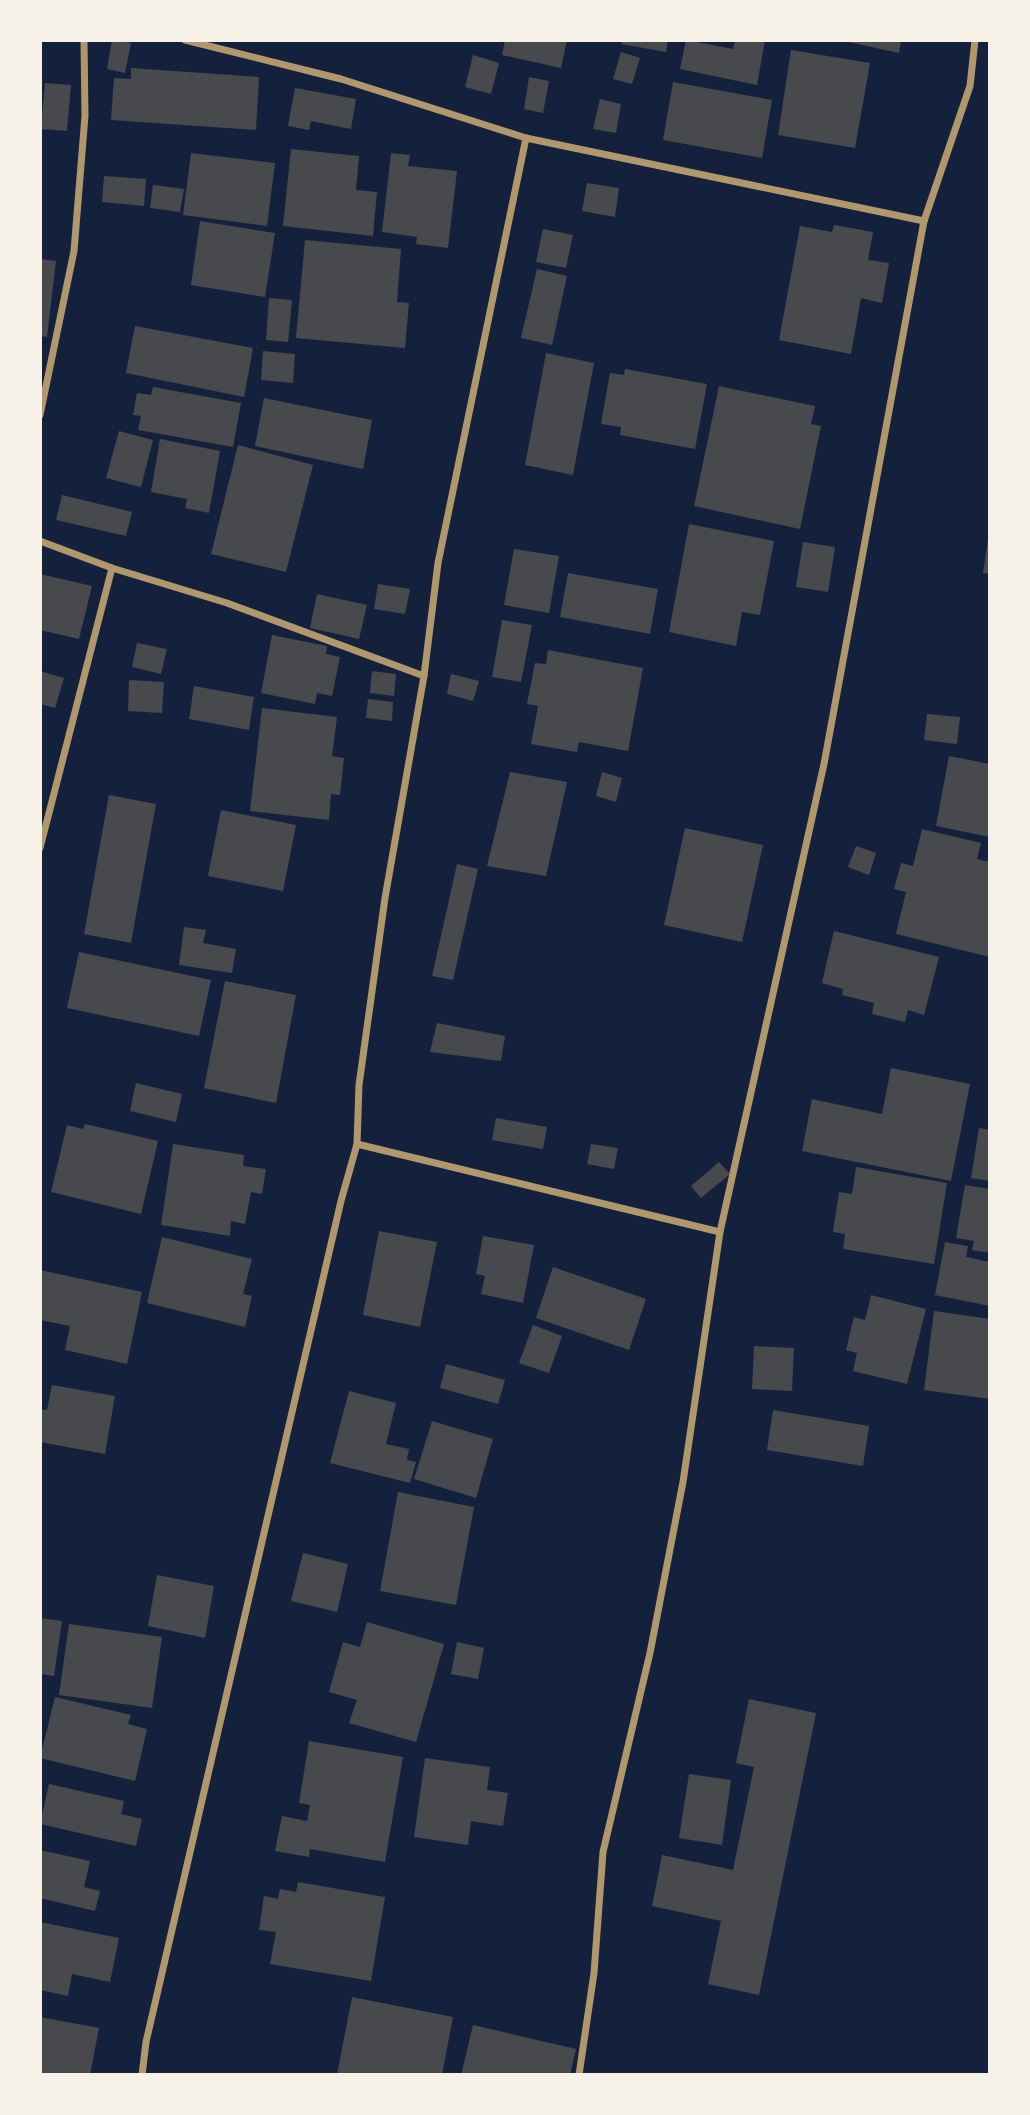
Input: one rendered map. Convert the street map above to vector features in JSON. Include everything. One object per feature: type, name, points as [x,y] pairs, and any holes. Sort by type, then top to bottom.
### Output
[{"type":"street","points":[[40,415],[74,251],[85,116],[84,40]]},
{"type":"street","points":[[185,40],[341,79],[526,138],[924,221]]},
{"type":"street","points":[[579,2075],[594,1973],[603,1852],[650,1653],[683,1482],[720,1232],[824,764],[924,221],[970,86],[975,40]]},
{"type":"street","points":[[142,2075],[149,2029],[341,1201],[357,1144],[359,1085],[385,898],[424,676],[438,563],[526,138]]},
{"type":"street","points":[[40,541],[112,568],[227,603],[424,676]]},
{"type":"street","points":[[40,849],[112,568]]},
{"type":"street","points":[[357,1144],[720,1232]]},
{"type":"building","points":[[112,40],[131,43],[125,73],[107,69]]},
{"type":"building","points":[[505,40],[567,40],[561,68],[502,55]]},
{"type":"building","points":[[622,40],[668,40],[666,52],[621,44]]},
{"type":"building","points":[[686,40],[733,49],[735,40],[765,40],[757,85],[680,69]]},
{"type":"building","points":[[839,40],[901,40],[899,53]]},
{"type":"building","points":[[791,50],[870,63],[855,148],[778,135]]},
{"type":"building","points":[[621,52],[640,58],[632,84],[613,79]]},
{"type":"building","points":[[473,55],[499,63],[491,94],[465,87]]},
{"type":"building","points":[[131,68],[259,77],[256,130],[111,120],[114,78],[131,79]]},
{"type":"building","points":[[529,77],[549,81],[543,113],[524,109]]},
{"type":"building","points":[[673,82],[772,100],[762,158],[663,140]]},
{"type":"building","points":[[45,83],[71,85],[67,131],[41,129]]},
{"type":"building","points":[[295,88],[356,99],[351,129],[311,121],[309,130],[288,126]]},
{"type":"building","points":[[600,99],[621,104],[616,133],[593,129]]},
{"type":"building","points":[[291,149],[359,156],[356,190],[377,192],[373,236],[283,226]]},
{"type":"building","points":[[191,153],[275,163],[267,226],[183,215]]},
{"type":"building","points":[[391,153],[410,155],[408,166],[457,171],[448,248],[416,244],[417,237],[382,232]]},
{"type":"building","points":[[104,176],[146,179],[144,206],[102,202]]},
{"type":"building","points":[[587,183],[619,188],[615,217],[582,211]]},
{"type":"building","points":[[153,185],[184,189],[180,212],[150,208]]},
{"type":"building","points":[[200,221],[275,233],[265,297],[191,285]]},
{"type":"building","points":[[834,225],[873,232],[868,260],[889,263],[882,303],[861,298],[851,354],[779,340],[800,226],[832,232]]},
{"type":"building","points":[[543,229],[573,235],[566,268],[536,262]]},
{"type":"building","points":[[305,240],[401,249],[397,302],[409,303],[405,348],[296,338]]},
{"type":"building","points":[[40,259],[56,261],[47,337],[40,336]]},
{"type":"building","points":[[537,269],[567,276],[552,345],[521,338]]},
{"type":"building","points":[[269,298],[292,300],[288,342],[266,340]]},
{"type":"building","points":[[135,326],[253,348],[244,397],[126,373]]},
{"type":"building","points":[[263,351],[295,354],[293,383],[261,380]]},
{"type":"building","points":[[546,353],[594,363],[573,475],[525,465]]},
{"type":"building","points":[[625,369],[707,384],[695,449],[620,435],[621,427],[601,424],[610,373],[624,375]]},
{"type":"building","points":[[719,386],[815,406],[811,424],[821,426],[800,529],[694,506]]},
{"type":"building","points":[[153,387],[241,403],[233,447],[138,430],[141,416],[133,415],[137,393],[151,395]]},
{"type":"building","points":[[264,398],[372,420],[363,469],[255,446]]},
{"type":"building","points":[[119,431],[153,440],[141,487],[106,478]]},
{"type":"building","points":[[160,439],[220,451],[209,513],[185,508],[187,499],[151,492]]},
{"type":"building","points":[[238,445],[313,465],[286,572],[211,554]]},
{"type":"building","points":[[62,495],[132,512],[126,536],[56,520]]},
{"type":"building","points":[[689,524],[774,541],[760,615],[742,612],[736,646],[669,632]]},
{"type":"building","points":[[990,539],[990,574],[983,573]]},
{"type":"building","points":[[803,542],[835,547],[828,592],[796,587]]},
{"type":"building","points":[[514,549],[559,556],[549,613],[504,605]]},
{"type":"building","points":[[568,573],[658,589],[650,634],[560,617]]},
{"type":"building","points":[[40,574],[92,586],[79,639],[40,630]]},
{"type":"building","points":[[378,584],[410,589],[405,614],[374,609]]},
{"type":"building","points":[[317,594],[367,605],[359,639],[310,628]]},
{"type":"building","points":[[502,620],[532,625],[521,682],[492,677]]},
{"type":"building","points":[[272,635],[327,646],[326,654],[340,657],[332,696],[317,693],[315,704],[261,693]]},
{"type":"building","points":[[137,643],[167,649],[161,674],[132,667]]},
{"type":"building","points":[[548,650],[643,668],[628,751],[579,742],[577,752],[531,744],[538,706],[527,704],[535,663],[546,664]]},
{"type":"building","points":[[40,671],[64,678],[55,708],[40,704]]},
{"type":"building","points":[[372,671],[396,674],[394,696],[370,693]]},
{"type":"building","points":[[451,674],[479,681],[473,701],[447,694]]},
{"type":"building","points":[[129,680],[164,682],[162,713],[128,711]]},
{"type":"building","points":[[194,686],[254,697],[249,730],[189,719]]},
{"type":"building","points":[[368,699],[393,702],[392,721],[366,718]]},
{"type":"building","points":[[262,708],[337,717],[332,756],[344,758],[340,795],[331,794],[329,820],[250,811]]},
{"type":"building","points":[[927,714],[960,717],[957,744],[924,740]]},
{"type":"building","points":[[949,756],[990,764],[990,837],[936,826]]},
{"type":"building","points":[[510,772],[567,782],[546,876],[487,866]]},
{"type":"building","points":[[602,772],[622,778],[616,802],[596,796]]},
{"type":"building","points":[[109,795],[156,804],[131,943],[84,934]]},
{"type":"building","points":[[221,810],[296,825],[283,891],[208,876]]},
{"type":"building","points":[[685,828],[763,845],[742,942],[664,925]]},
{"type":"building","points":[[922,829],[981,843],[977,859],[990,862],[990,957],[896,934],[906,892],[894,889],[901,863],[913,866]]},
{"type":"building","points":[[856,846],[876,853],[869,875],[848,867]]},
{"type":"building","points":[[457,864],[478,869],[453,980],[432,976]]},
{"type":"building","points":[[184,927],[206,930],[203,943],[236,949],[232,973],[179,965]]},
{"type":"building","points":[[834,931],[939,957],[924,1015],[908,1010],[905,1022],[872,1014],[874,1003],[842,995],[843,989],[822,983]]},
{"type":"building","points":[[79,952],[211,980],[199,1036],[67,1008]]},
{"type":"building","points":[[225,981],[296,995],[276,1103],[204,1088]]},
{"type":"building","points":[[437,1023],[505,1036],[501,1061],[430,1052]]},
{"type":"building","points":[[891,1068],[970,1084],[951,1181],[802,1151],[812,1099],[882,1114]]},
{"type":"building","points":[[136,1083],[182,1094],[176,1122],[130,1111]]},
{"type":"building","points":[[496,1118],[547,1127],[543,1149],[492,1140]]},
{"type":"building","points":[[85,1124],[158,1141],[141,1214],[51,1192],[67,1125],[83,1129]]},
{"type":"building","points":[[979,1128],[990,1130],[990,1181],[971,1178]]},
{"type":"building","points":[[173,1144],[244,1155],[243,1166],[266,1169],[262,1194],[251,1192],[245,1224],[231,1221],[230,1236],[161,1225]]},
{"type":"building","points":[[591,1144],[618,1148],[614,1169],[587,1164]]},
{"type":"building","points":[[719,1162],[730,1174],[701,1198],[691,1186]]},
{"type":"building","points":[[856,1167],[947,1183],[934,1264],[843,1249],[845,1234],[833,1232],[839,1192],[852,1194]]},
{"type":"building","points":[[965,1185],[990,1189],[990,1253],[972,1250],[974,1241],[956,1238]]},
{"type":"building","points":[[379,1231],[437,1242],[420,1327],[363,1315]]},
{"type":"building","points":[[483,1236],[534,1245],[523,1303],[481,1294],[485,1276],[476,1274]]},
{"type":"building","points":[[162,1237],[252,1259],[243,1294],[252,1296],[245,1327],[147,1303]]},
{"type":"building","points":[[945,1242],[968,1246],[966,1257],[990,1262],[990,1306],[935,1295]]},
{"type":"building","points":[[553,1267],[646,1299],[629,1350],[536,1318]]},
{"type":"building","points":[[40,1270],[142,1292],[127,1364],[65,1350],[70,1326],[40,1320]]},
{"type":"building","points":[[871,1295],[926,1309],[907,1384],[853,1371],[857,1353],[846,1350],[854,1317],[865,1320]]},
{"type":"building","points":[[934,1311],[990,1319],[990,1399],[924,1390]]},
{"type":"building","points":[[533,1325],[562,1336],[549,1373],[519,1363]]},
{"type":"building","points":[[754,1346],[794,1348],[792,1391],[752,1389]]},
{"type":"building","points":[[446,1364],[505,1380],[498,1404],[440,1388]]},
{"type":"building","points":[[52,1385],[115,1396],[105,1454],[40,1442],[40,1409],[47,1410]]},
{"type":"building","points":[[349,1391],[396,1403],[386,1444],[409,1449],[407,1460],[416,1462],[410,1483],[330,1463]]},
{"type":"building","points":[[773,1410],[869,1426],[863,1466],[767,1450]]},
{"type":"building","points":[[432,1421],[493,1439],[476,1498],[414,1479]]},
{"type":"building","points":[[398,1492],[474,1507],[456,1605],[380,1591]]},
{"type":"building","points":[[303,1553],[348,1564],[337,1612],[291,1601]]},
{"type":"building","points":[[157,1575],[214,1586],[205,1638],[148,1626]]},
{"type":"building","points":[[40,1618],[62,1621],[54,1676],[40,1674]]},
{"type":"building","points":[[367,1622],[444,1644],[416,1742],[349,1723],[357,1700],[329,1692],[343,1642],[360,1647]]},
{"type":"building","points":[[69,1624],[162,1637],[152,1708],[59,1695]]},
{"type":"building","points":[[457,1642],[484,1648],[478,1679],[451,1674]]},
{"type":"building","points":[[55,1697],[131,1715],[128,1724],[147,1729],[135,1781],[40,1758]]},
{"type":"building","points":[[749,1699],[816,1713],[759,1995],[708,1984],[721,1921],[652,1906],[662,1855],[733,1870],[754,1767],[736,1763]]},
{"type":"building","points":[[309,1741],[403,1757],[385,1862],[310,1849],[309,1857],[275,1851],[282,1816],[307,1821],[310,1805],[299,1803]]},
{"type":"building","points":[[425,1758],[490,1767],[487,1790],[508,1793],[503,1826],[471,1821],[468,1845],[414,1837]]},
{"type":"building","points":[[689,1774],[731,1780],[722,1845],[679,1838]]},
{"type":"building","points":[[49,1784],[124,1801],[121,1814],[142,1819],[136,1846],[40,1824]]},
{"type":"building","points":[[40,1850],[90,1861],[84,1887],[100,1891],[95,1911],[40,1898]]},
{"type":"building","points":[[298,1882],[385,1897],[371,1981],[270,1964],[276,1932],[259,1930],[264,1896],[278,1899],[280,1889],[296,1892]]},
{"type":"building","points":[[40,1922],[119,1938],[110,1982],[72,1974],[68,1996],[40,1990]]},
{"type":"building","points":[[352,1997],[453,2017],[442,2075],[337,2075]]},
{"type":"building","points":[[40,2017],[99,2028],[90,2075],[40,2075]]},
{"type":"building","points":[[473,2025],[576,2049],[570,2075],[461,2075]]}]
